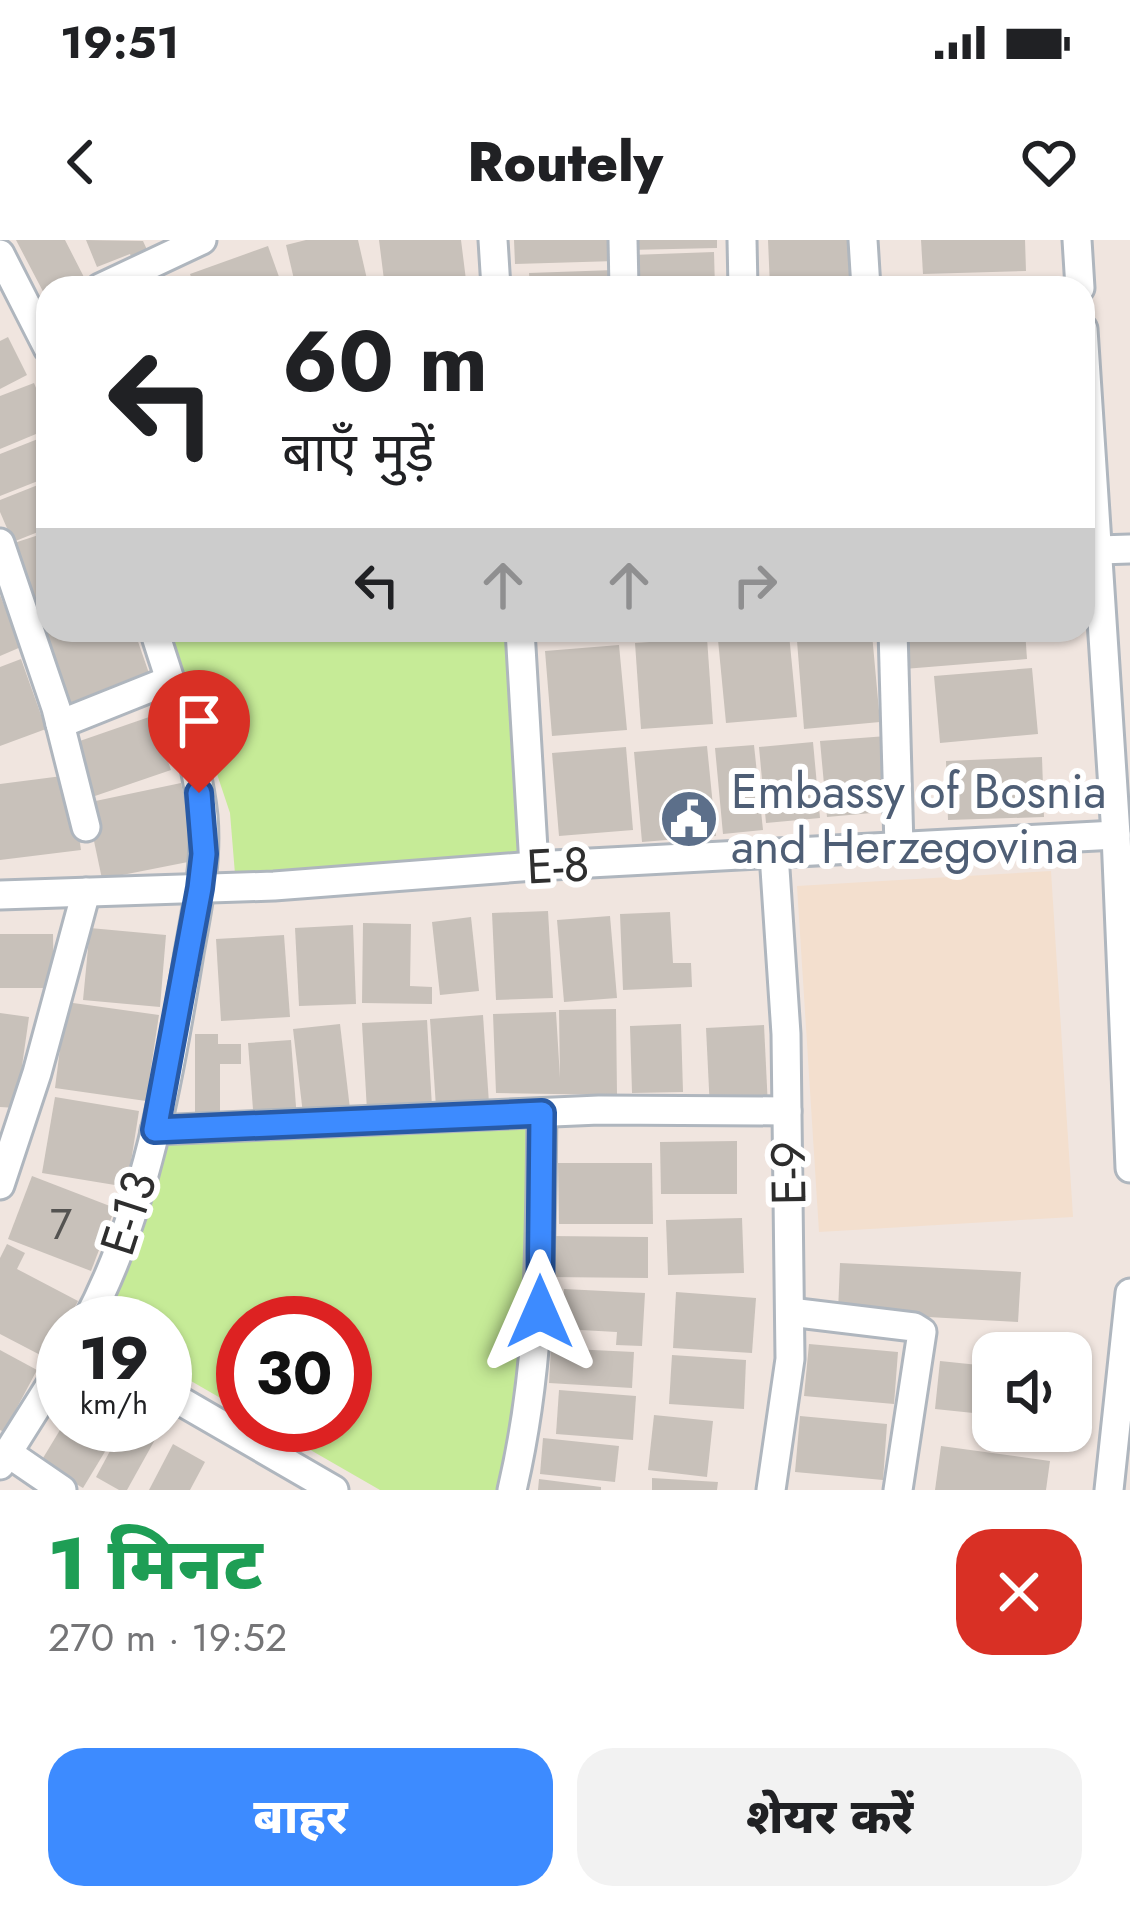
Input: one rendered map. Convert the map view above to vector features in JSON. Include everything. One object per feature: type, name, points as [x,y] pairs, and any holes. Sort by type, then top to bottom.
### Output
[{"type":"street","points":[[126,276],[202,240]]},
{"type":"street","points":[[493,240],[495,276]]},
{"type":"street","points":[[623,240],[624,276]]},
{"type":"street","points":[[742,240],[743,276]]},
{"type":"street","points":[[863,240],[865,276]]},
{"type":"street","points":[[1077,240],[1079,276]]},
{"type":"street","points":[[0,254],[36,309]]},
{"type":"street","points":[[1095,509],[1116,835],[1130,1168]]},
{"type":"street","points":[[0,543],[61,724],[86,826]]},
{"type":"street","points":[[1099,550],[1130,549]]},
{"type":"street","name":"E-13","points":[[98,1296],[155,1130],[200,888],[203,816],[187,735],[158,642]]},
{"type":"street","points":[[521,642],[534,866]]},
{"type":"street","points":[[893,642],[899,847]]},
{"type":"street","points":[[61,724],[170,680]]},
{"type":"street","name":"E-8","points":[[0,895],[200,888],[1116,835]]},
{"type":"street","name":"E-9","points":[[771,1490],[786,1404],[790,1312],[788,1111],[774,854]]},
{"type":"street","points":[[0,1185],[37,1073],[86,892]]},
{"type":"street","points":[[155,1130],[542,1113],[788,1111]]},
{"type":"street","points":[[512,1490],[540,1312],[542,1113]]},
{"type":"street","points":[[1109,1490],[1130,1293]]},
{"type":"street","points":[[790,1312],[914,1327],[922,1332],[898,1490]]},
{"type":"street","points":[[36,1408],[4,1459],[62,1490]]},
{"type":"street","points":[[192,1408],[334,1490]]},
{"type":"shaded area","points":[[1051,871],[1073,1217],[819,1232],[797,886]]},
{"type":"green space","points":[[173,642],[507,642],[522,856],[235,874],[230,813]]},
{"type":"green space","points":[[530,1121],[525,1353],[510,1445],[497,1490],[380,1490],[314,1452],[372,1452],[372,1296],[216,1296],[216,1395],[192,1382],[192,1296],[106,1296],[164,1134]]},
{"type":"building","points":[[16,240],[65,240],[83,276],[36,278]]},
{"type":"building","points":[[86,240],[143,241],[149,254],[133,261],[130,254],[97,267]]},
{"type":"building","points":[[306,240],[358,240],[366,276],[293,276],[286,245]]},
{"type":"building","points":[[379,240],[461,240],[466,276],[384,276]]},
{"type":"building","points":[[514,240],[615,240],[616,261],[515,264]]},
{"type":"building","points":[[628,240],[717,240],[717,248],[629,250]]},
{"type":"building","points":[[768,240],[860,240],[862,276],[770,276]]},
{"type":"building","points":[[921,240],[1025,240],[1026,271],[923,274]]},
{"type":"building","points":[[268,246],[279,276],[191,276]]},
{"type":"building","points":[[714,252],[715,276],[632,276],[631,255]]},
{"type":"building","points":[[614,270],[614,276],[529,276]]},
{"type":"building","points":[[8,337],[27,375],[0,389],[0,341]]},
{"type":"building","points":[[34,383],[36,388],[36,434],[0,449],[0,396]]},
{"type":"building","points":[[36,440],[36,482],[0,496],[0,454]]},
{"type":"building","points":[[36,486],[36,533],[13,542],[0,500]]},
{"type":"building","points":[[36,536],[34,604],[14,543]]},
{"type":"building","points":[[0,595],[21,647],[0,656]]},
{"type":"building","points":[[43,642],[138,642],[151,679],[67,708]]},
{"type":"building","points":[[707,642],[713,724],[641,729],[635,643]]},
{"type":"building","points":[[718,642],[790,642],[797,717],[726,723]]},
{"type":"building","points":[[797,642],[873,642],[880,722],[804,729]]},
{"type":"building","points":[[902,642],[1026,642],[1027,659],[904,669]]},
{"type":"building","points":[[619,645],[627,730],[552,736],[545,651]]},
{"type":"building","points":[[21,659],[46,729],[0,746],[0,667]]},
{"type":"building","points":[[1032,668],[1038,734],[940,743],[934,676]]},
{"type":"building","points":[[152,716],[171,770],[92,797],[74,743]]},
{"type":"building","points":[[887,736],[894,811],[827,817],[820,741]]},
{"type":"building","points":[[813,742],[820,818],[766,823],[759,747]]},
{"type":"building","points":[[754,745],[763,830],[723,834],[715,748]]},
{"type":"building","points":[[707,746],[716,836],[642,842],[634,752]]},
{"type":"building","points":[[626,747],[633,830],[559,836],[552,753]]},
{"type":"building","points":[[1042,757],[1044,817],[948,820],[946,761]]},
{"type":"building","points":[[70,775],[81,850],[0,860],[0,784]]},
{"type":"building","points":[[181,783],[198,860],[102,879],[86,803]]},
{"type":"building","points":[[548,911],[553,998],[496,1000],[492,913]]},
{"type":"building","points":[[670,912],[673,963],[691,963],[692,987],[623,990],[620,914]]},
{"type":"building","points":[[610,916],[617,998],[564,1002],[557,920]]},
{"type":"building","points":[[471,917],[479,991],[440,995],[432,922]]},
{"type":"building","points":[[363,923],[411,924],[410,986],[432,987],[432,1004],[362,1003]]},
{"type":"building","points":[[353,925],[356,1004],[299,1006],[295,928]]},
{"type":"building","points":[[90,928],[166,935],[160,1007],[83,1000]]},
{"type":"building","points":[[0,934],[53,934],[54,988],[0,988]]},
{"type":"building","points":[[284,935],[290,1017],[221,1021],[216,939]]},
{"type":"building","points":[[66,1002],[159,1015],[146,1101],[55,1088]]},
{"type":"building","points":[[616,1009],[617,1095],[496,1093],[493,1014],[556,1012],[560,1078],[559,1010]]},
{"type":"building","points":[[0,1013],[29,1017],[16,1108],[0,1107]]},
{"type":"building","points":[[483,1015],[489,1103],[436,1107],[430,1019]]},
{"type":"building","points":[[427,1020],[432,1107],[367,1111],[362,1023]]},
{"type":"building","points":[[340,1024],[350,1109],[303,1114],[293,1029]]},
{"type":"building","points":[[681,1024],[683,1092],[632,1093],[630,1026]]},
{"type":"building","points":[[764,1025],[768,1107],[710,1110],[706,1028]]},
{"type":"building","points":[[195,1034],[218,1034],[218,1044],[241,1044],[241,1064],[220,1064],[220,1116],[195,1116]]},
{"type":"building","points":[[291,1040],[297,1120],[254,1123],[248,1043]]},
{"type":"building","points":[[55,1097],[139,1111],[127,1187],[42,1173]]},
{"type":"building","points":[[737,1141],[737,1194],[661,1194],[660,1142]]},
{"type":"building","points":[[558,1163],[652,1163],[653,1224],[559,1224]]},
{"type":"building","points":[[32,1176],[115,1208],[91,1271],[8,1239]]},
{"type":"building","points":[[742,1218],[744,1273],[668,1275],[666,1220]]},
{"type":"building","points":[[549,1236],[648,1237],[648,1278],[548,1277]]},
{"type":"building","points":[[7,1244],[25,1253],[17,1269],[68,1296],[36,1296],[36,1353],[0,1334],[0,1258]]},
{"type":"building","points":[[840,1263],[1021,1272],[1018,1322],[838,1312]]},
{"type":"building","points":[[564,1289],[645,1293],[642,1346],[616,1345],[617,1332],[562,1329]]},
{"type":"building","points":[[676,1292],[756,1298],[752,1353],[673,1348]]},
{"type":"building","points":[[809,1344],[898,1352],[894,1404],[804,1396]]},
{"type":"building","points":[[551,1348],[634,1352],[632,1388],[549,1383]]},
{"type":"building","points":[[0,1350],[36,1372],[4,1432],[0,1430]]},
{"type":"building","points":[[672,1355],[746,1360],[744,1409],[669,1404]]},
{"type":"building","points":[[940,1361],[972,1364],[972,1413],[935,1409]]},
{"type":"building","points":[[559,1390],[636,1396],[633,1440],[556,1434]]},
{"type":"building","points":[[654,1415],[713,1421],[707,1477],[648,1470]]},
{"type":"building","points":[[800,1416],[887,1424],[883,1480],[795,1472]]},
{"type":"building","points":[[543,1438],[619,1446],[615,1482],[540,1474]]},
{"type":"building","points":[[941,1446],[1050,1461],[1046,1490],[935,1490]]},
{"type":"building","points":[[47,1452],[105,1452],[83,1488],[40,1463]]},
{"type":"building","points":[[109,1452],[148,1452],[127,1490],[96,1477]]},
{"type":"building","points":[[169,1452],[187,1452],[205,1462],[190,1490],[149,1490]]},
{"type":"building","points":[[652,1478],[718,1482],[717,1490],[652,1490]]},
{"type":"building","points":[[539,1479],[601,1487],[601,1490],[538,1490]]},
{"type":"place","name":"Embassy of Bosnia and Herzegovina","points":[[689,819]]},
{"type":"route","points":[[199,793],[204,854],[200,888],[155,1130],[542,1113],[540,1312]]}]
